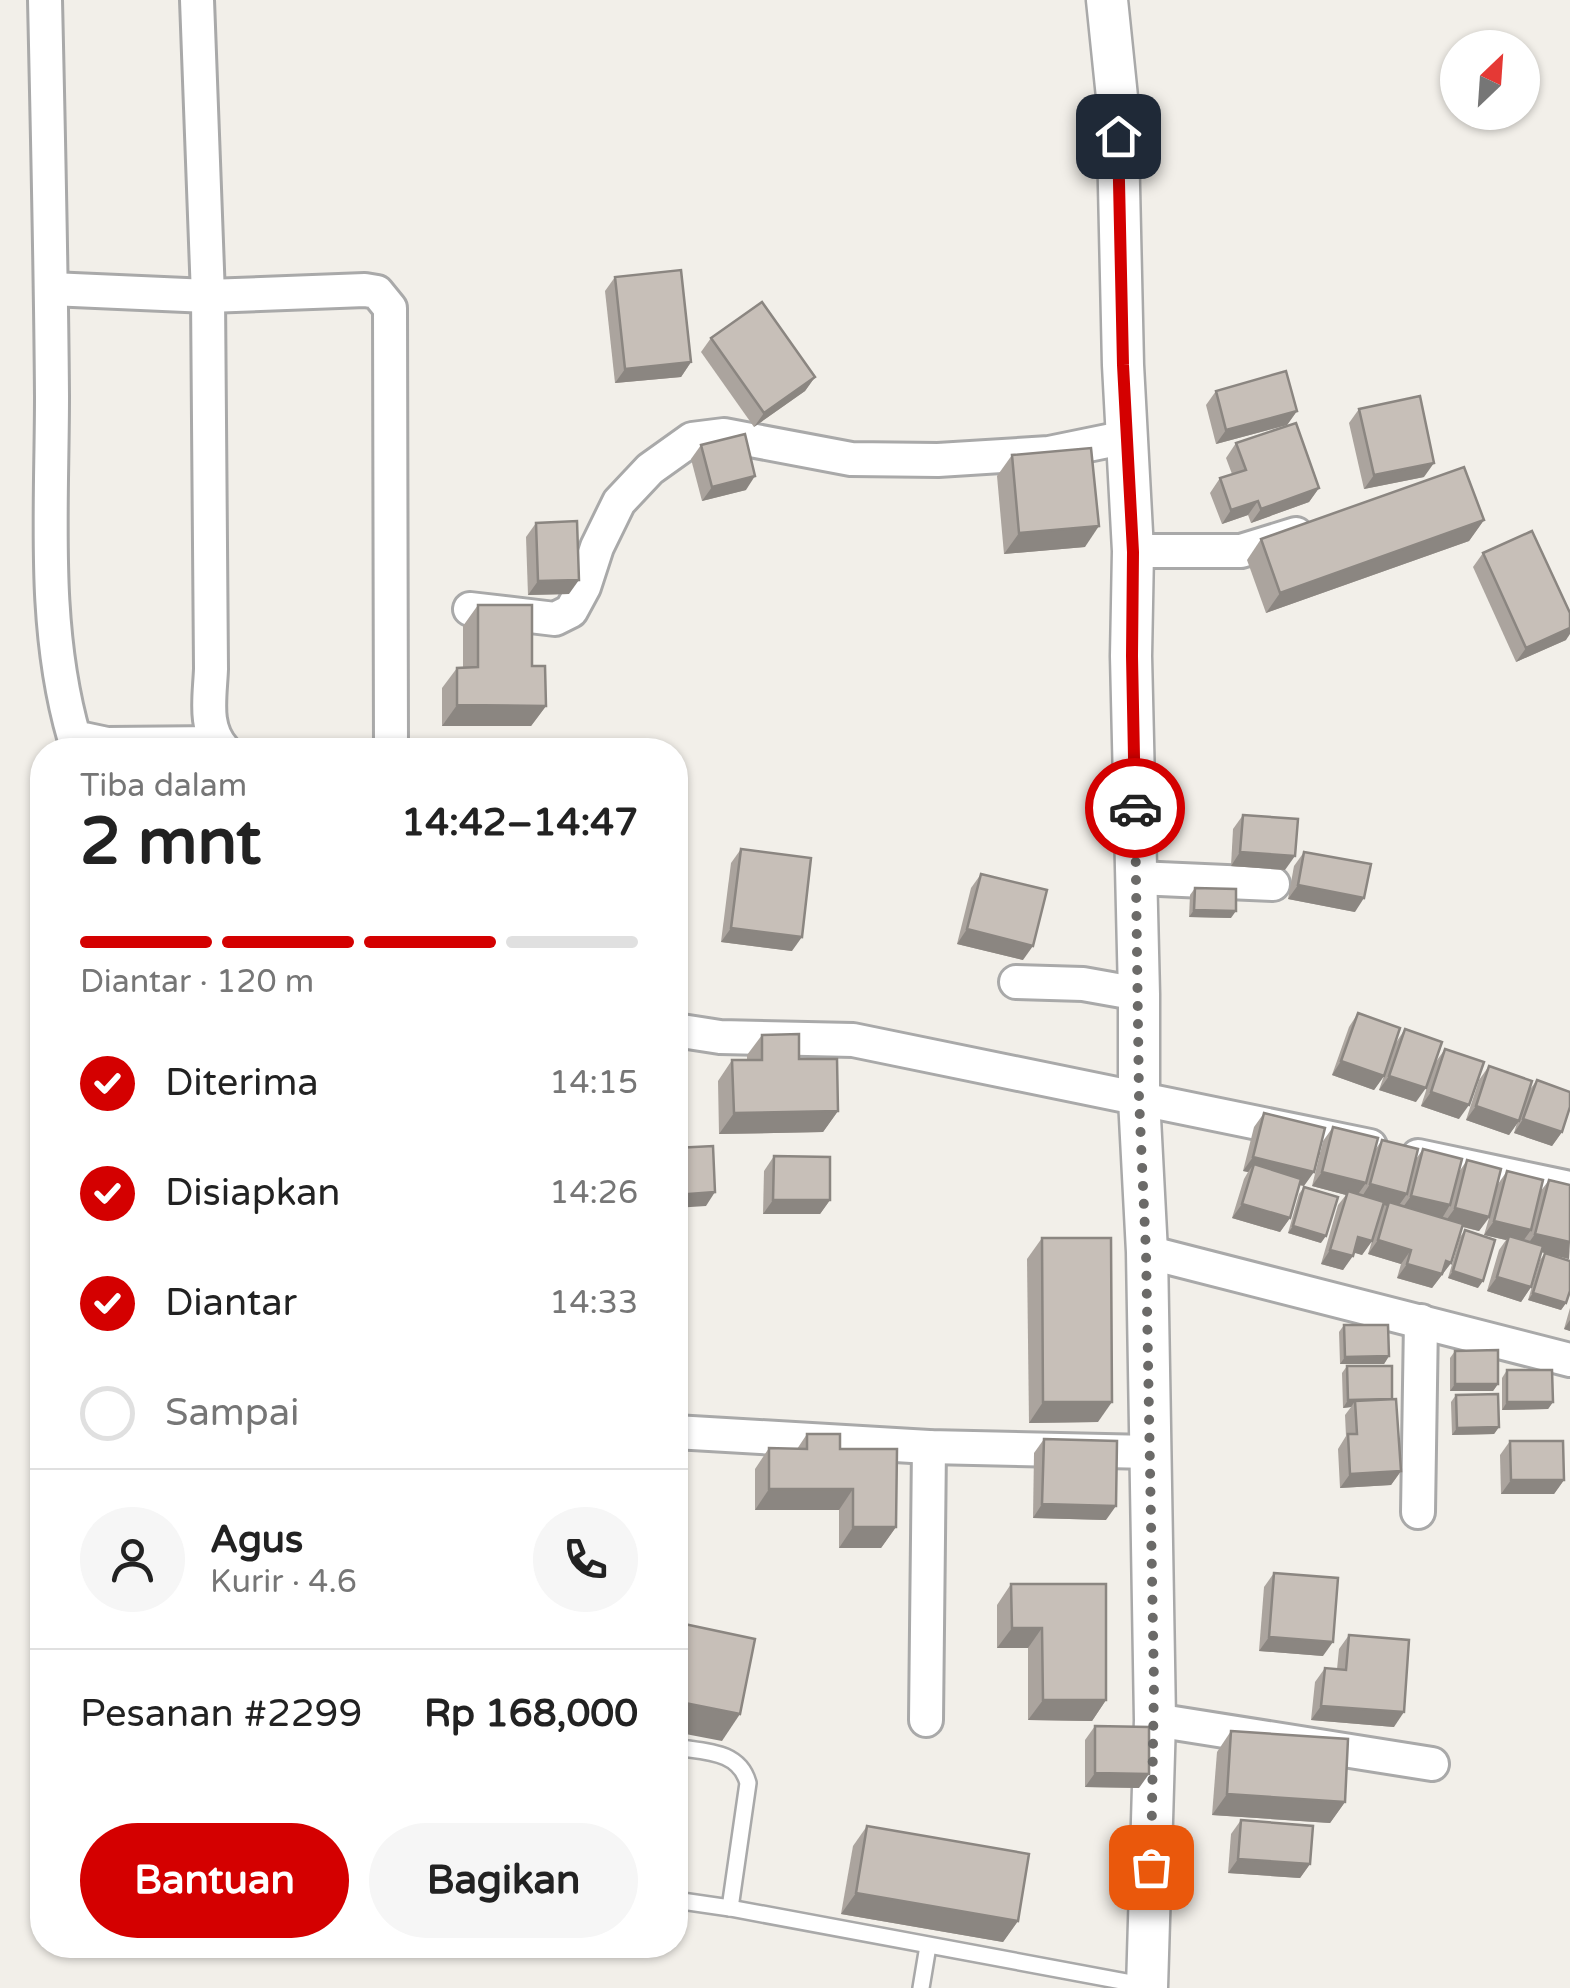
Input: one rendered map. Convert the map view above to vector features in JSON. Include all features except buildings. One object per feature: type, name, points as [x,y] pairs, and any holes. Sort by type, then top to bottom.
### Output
[{"type":"street","points":[[44,0],[51,289],[52,615],[66,708],[74,736],[82,738]]},
{"type":"street","points":[[197,0],[208,296],[208,716],[217,738]]},
{"type":"street","points":[[1107,0],[1117,98],[1123,365],[1133,552],[1139,1098],[1146,1252],[1154,1720],[1147,1987]]},
{"type":"street","points":[[51,289],[208,296],[365,290],[377,292],[390,308],[391,738]]},
{"type":"street","points":[[470,609],[555,619],[571,611],[619,502],[650,469],[692,439],[724,435],[851,459],[938,460],[1049,453],[1127,437]]},
{"type":"street","points":[[1133,552],[1241,551],[1333,522]]},
{"type":"street","points":[[1137,878],[1273,884]]},
{"type":"street","points":[[1016,982],[1084,984],[1139,994]]},
{"type":"street","points":[[688,1032],[720,1037],[853,1040],[1570,1188]]},
{"type":"street","points":[[1146,1252],[1570,1360]]},
{"type":"street","points":[[1418,1512],[1421,1321]]},
{"type":"street","points":[[688,1433],[929,1447],[1150,1452]]},
{"type":"street","points":[[926,1720],[929,1447]]},
{"type":"street","points":[[1154,1720],[1432,1764]]},
{"type":"lane","points":[[688,1750],[729,1757],[738,1762],[748,1783],[730,1908]]},
{"type":"lane","points":[[688,1902],[1147,1987]]},
{"type":"lane","points":[[921,1988],[928,1946]]},
{"type":"way so far","points":[[1135,808],[1154,1684],[1151,1867]]},
{"type":"route","points":[[1118,136],[1123,365],[1133,552],[1135,808]]}]
